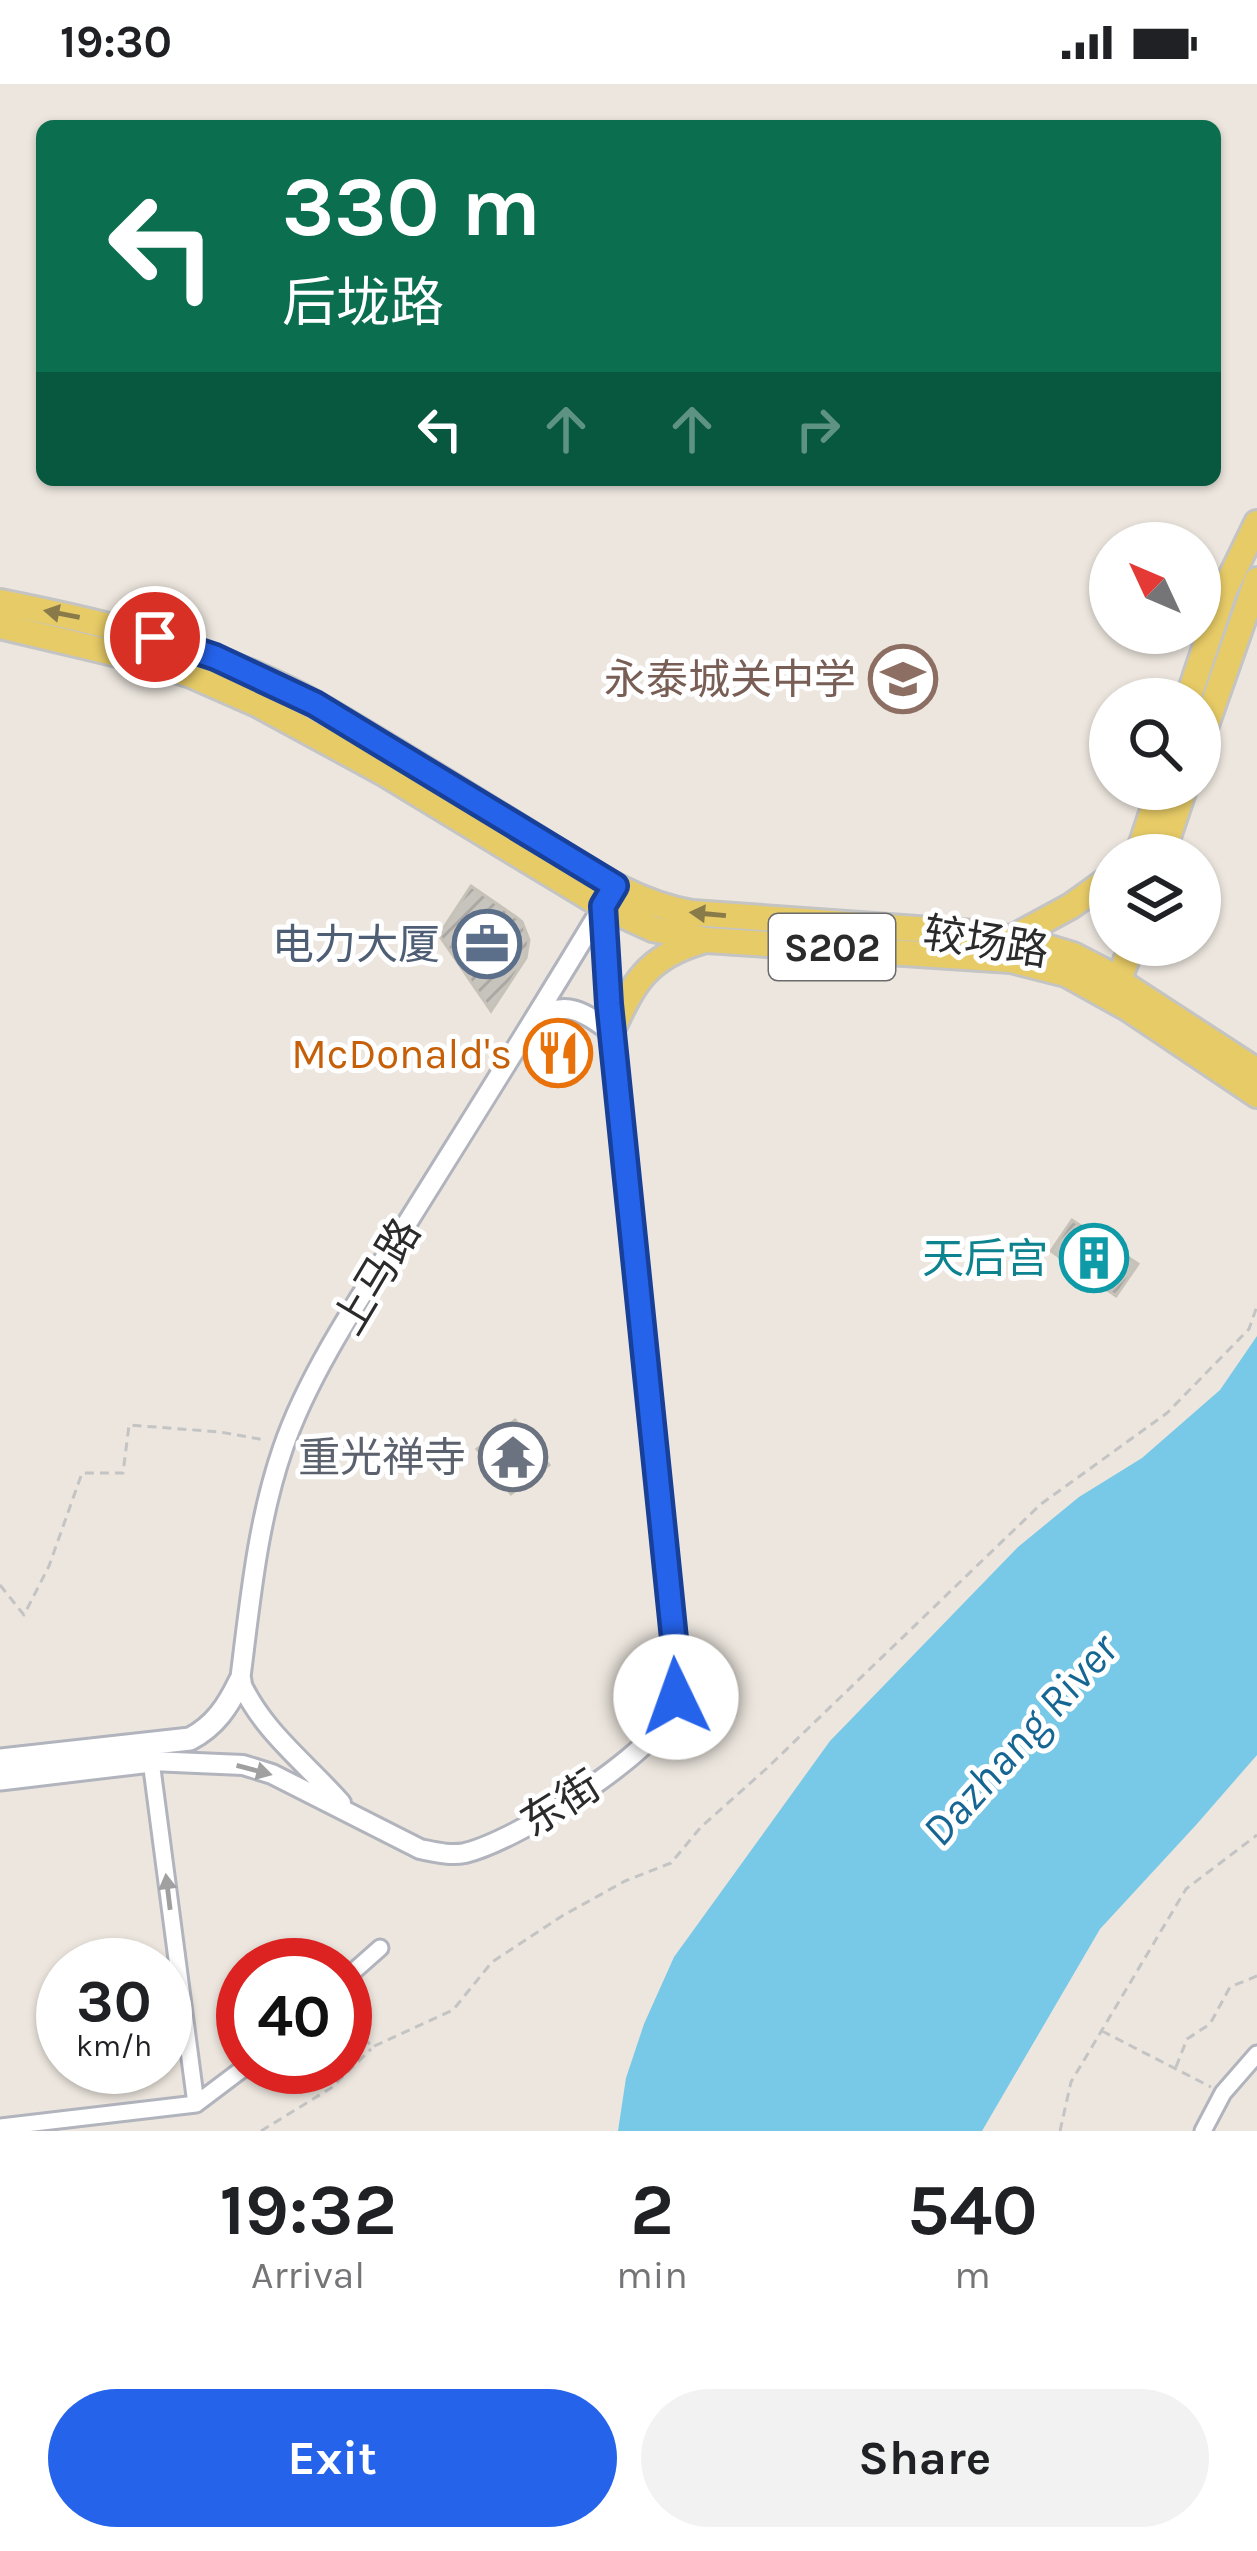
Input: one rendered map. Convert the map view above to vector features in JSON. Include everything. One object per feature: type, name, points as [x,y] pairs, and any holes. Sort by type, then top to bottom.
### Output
[{"type":"main road","points":[[1195,678],[1218,606],[1257,523]]},
{"type":"main road","points":[[1221,685],[1254,595]]},
{"type":"main road","name":"S202","points":[[0,602],[155,637],[265,679],[355,728],[609,896]]},
{"type":"main road","name":"S202","points":[[0,626],[147,661],[257,704],[609,896]]},
{"type":"main road","points":[[1012,938],[1089,893]]},
{"type":"main road","name":"较场路","points":[[609,896],[692,913],[1012,938],[1073,955],[1251,1073]]},
{"type":"main road","name":"较场路","points":[[609,896],[653,929],[707,940],[1011,960],[1066,974],[1107,976]]},
{"type":"main road","points":[[611,1032],[636,981],[648,968],[684,946],[707,940]]},
{"type":"main road","points":[[0,1760],[190,1739],[217,1720],[240,1682]]},
{"type":"main road","points":[[0,1779],[151,1761]]},
{"type":"street","name":"上马路","points":[[240,1682],[257,1551],[272,1480],[303,1400],[364,1292],[609,896]]},
{"type":"street","name":"东街","points":[[348,1810],[420,1849],[464,1853],[530,1823],[616,1768],[665,1721],[676,1697],[677,1668],[611,1032],[609,896]]},
{"type":"street","points":[[533,1021],[549,1010],[577,1010],[611,1032]]},
{"type":"street","points":[[240,1682],[265,1724],[348,1810]]},
{"type":"street","points":[[196,2104],[151,1761],[243,1765],[348,1810]]},
{"type":"street","points":[[372,1955],[380,1948]]},
{"type":"street","points":[[1203,2131],[1223,2093],[1257,2054]]},
{"type":"street","points":[[0,2127],[196,2104],[216,2089]]},
{"type":"path","points":[[372,2047],[453,2010],[492,1962],[562,1916],[671,1863],[701,1827],[1041,1504],[1167,1413],[1249,1329],[1257,1306]]},
{"type":"path","points":[[0,1585],[24,1615],[49,1566],[82,1472],[123,1474],[129,1425],[284,1443]]},
{"type":"path","points":[[1060,2131],[1071,2082],[1186,1889],[1257,1835]]},
{"type":"path","points":[[1175,2069],[1187,2039],[1210,2024],[1230,1987],[1257,1976]]},
{"type":"path","points":[[1102,2031],[1223,2093]]},
{"type":"path","points":[[261,2131],[321,2094]]},
{"type":"water","name":"Dazhang River","points":[[1257,1336],[1257,1755],[1100,1929],[982,2131],[618,2131],[626,2078],[674,1957],[830,1741],[1018,1547],[1079,1497],[1142,1458],[1220,1390]]},
{"type":"building","name":"电力大厦","points":[[471,886],[522,922],[529,940],[526,958],[491,1011],[439,935]]},
{"type":"building","name":"天后宫","points":[[1072,1220],[1138,1264],[1116,1296],[1051,1251]]},
{"type":"building","name":"重光禅寺","points":[[515,1420],[549,1465],[511,1494],[477,1449]]},
{"type":"place","name":"永泰城关中学","points":[[903,679]]},
{"type":"place","name":"电力大厦","points":[[487,944]]},
{"type":"place","name":"McDonald's","points":[[558,1053]]},
{"type":"place","name":"天后宫","points":[[1094,1258]]},
{"type":"place","name":"重光禅寺","points":[[513,1457]]},
{"type":"route","points":[[155,637],[215,657],[315,704],[615,886],[603,906],[609,1004],[677,1668],[676,1697]]}]
